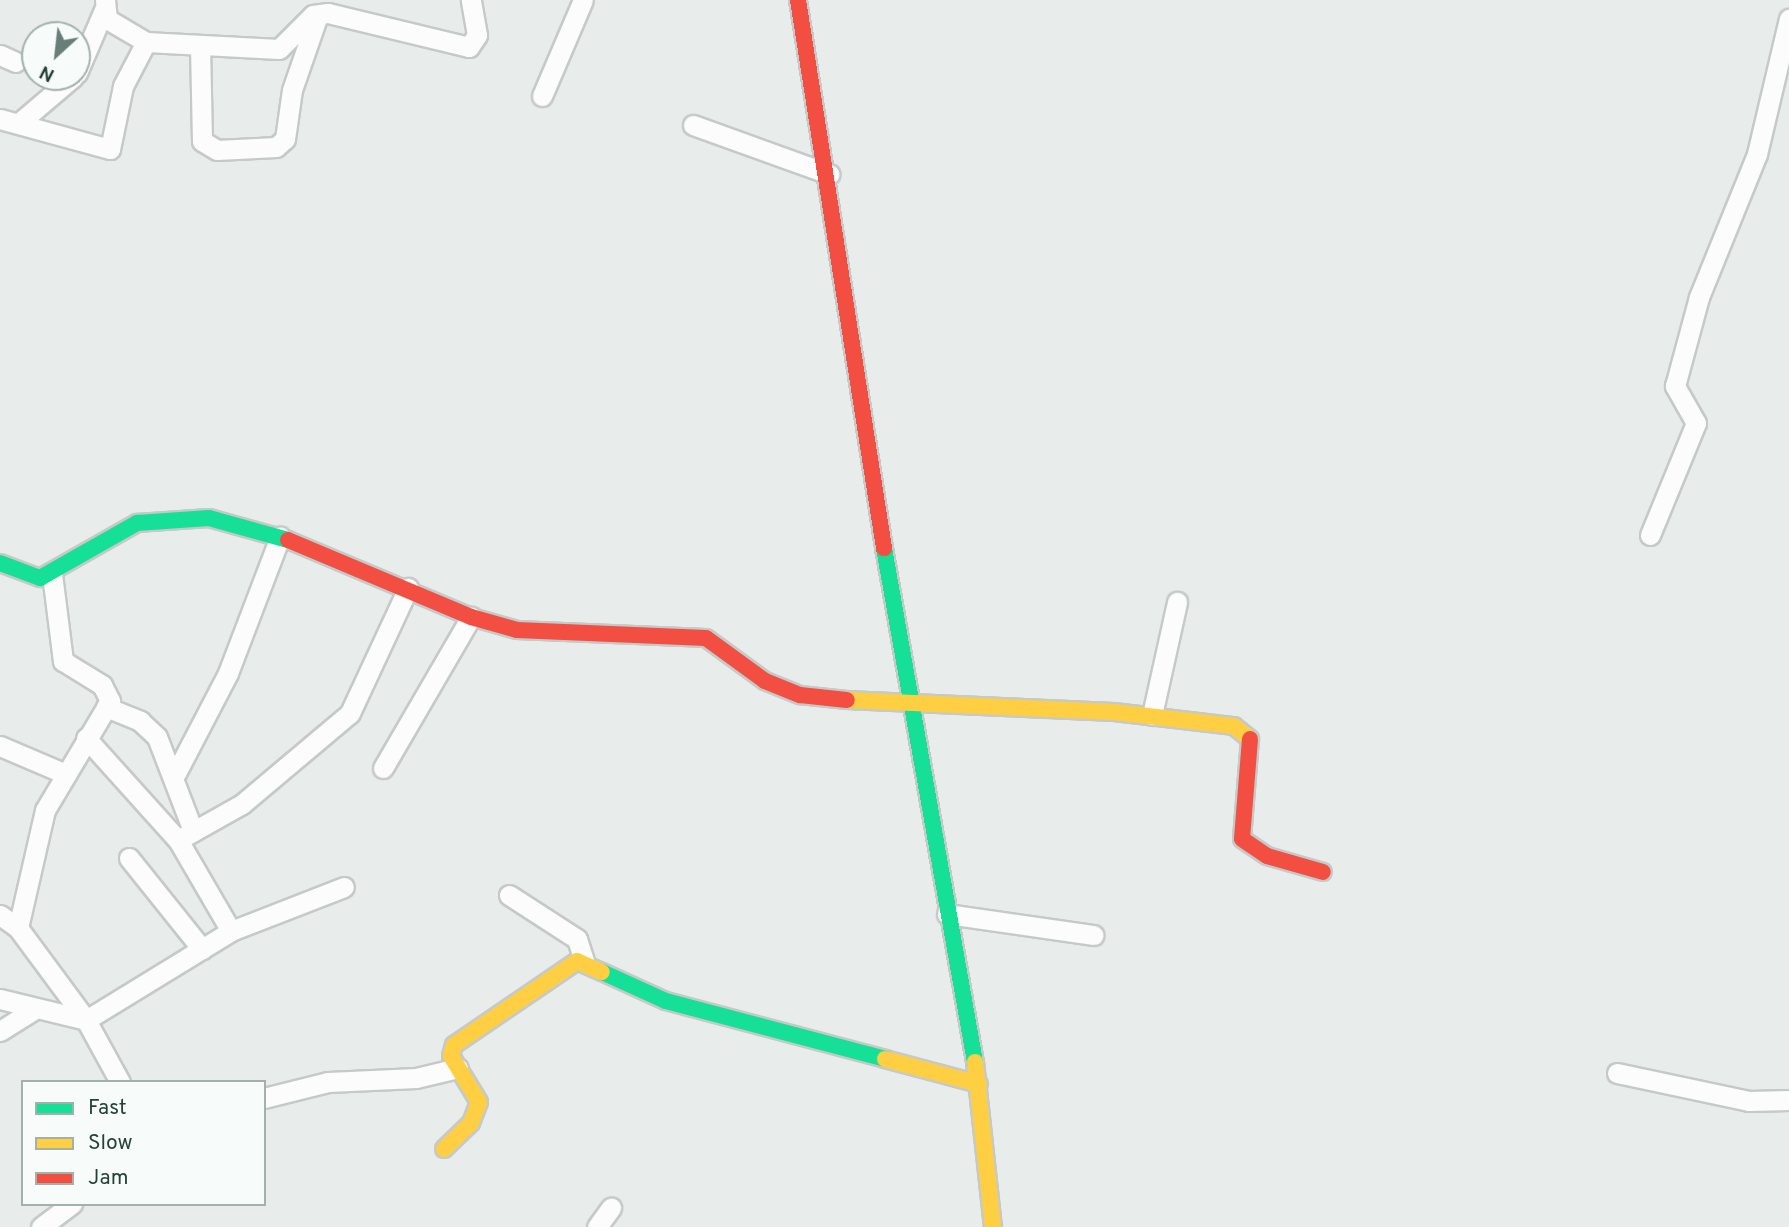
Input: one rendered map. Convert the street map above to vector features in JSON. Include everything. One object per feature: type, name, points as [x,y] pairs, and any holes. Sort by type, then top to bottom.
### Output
[{"type":"street","points":[[319,14],[469,47],[477,35],[471,0]]},
{"type":"street","points":[[542,96],[583,0]]},
{"type":"street","points":[[798,0],[829,174],[909,706],[979,1084],[993,1227]]},
{"type":"street","points":[[105,5],[111,23],[146,42],[279,49],[319,14]]},
{"type":"street","points":[[91,39],[105,5]]},
{"type":"street","points":[[200,45],[202,141],[217,150],[276,147],[285,139],[292,90],[319,14]]},
{"type":"street","points":[[1650,535],[1696,423],[1675,386],[1699,297],[1757,154],[1789,19]]},
{"type":"street","points":[[10,121],[110,149],[123,86],[146,42]]},
{"type":"street","points":[[10,121],[53,91]]},
{"type":"street","points":[[694,125],[829,174]]},
{"type":"street","points":[[0,563],[29,576],[52,574],[99,542],[152,519],[209,517],[280,537],[408,588],[471,617],[517,630],[706,638],[790,692],[909,706],[1152,715],[1247,732],[1253,747],[1242,839],[1267,856],[1323,872]]},
{"type":"street","points":[[176,773],[231,666],[280,537]]},
{"type":"street","points":[[18,928],[37,836],[66,774],[106,707],[109,694],[102,685],[63,661],[52,574]]},
{"type":"street","points":[[185,836],[242,804],[350,713],[408,588]]},
{"type":"street","points":[[1152,715],[1177,602]]},
{"type":"street","points":[[383,768],[471,617]]},
{"type":"street","points":[[106,707],[151,727],[176,773],[185,836],[232,930]]},
{"type":"street","points":[[86,738],[185,836]]},
{"type":"street","points":[[0,746],[66,774]]},
{"type":"street","points":[[129,858],[202,949]]},
{"type":"street","points":[[0,999],[86,1020],[232,930],[344,887]]},
{"type":"street","points":[[509,895],[577,939],[584,961]]},
{"type":"street","points":[[947,914],[1093,935]]},
{"type":"street","points":[[0,915],[18,928],[86,1020],[119,1080]]},
{"type":"street","points":[[444,1149],[471,1123],[479,1102],[451,1056],[454,1045],[561,967],[584,961],[666,1001],[979,1084]]},
{"type":"street","points":[[0,1031],[36,1009]]},
{"type":"street","points":[[266,1098],[328,1082],[416,1078],[458,1068]]},
{"type":"street","points":[[1616,1073],[1749,1101],[1789,1100]]},
{"type":"street","points":[[41,1227],[69,1206]]},
{"type":"street","points":[[597,1227],[611,1208]]},
{"type":"traffic: fast","points":[[0,563],[40,578],[137,523],[209,518],[288,540]]},
{"type":"traffic: fast","points":[[884,548],[975,1062]]},
{"type":"traffic: fast","points":[[602,972],[666,1001],[885,1059]]},
{"type":"traffic: slow","points":[[847,700],[1114,712],[1234,726],[1250,739]]},
{"type":"traffic: slow","points":[[444,1149],[471,1123],[479,1102],[451,1056],[454,1045],[577,961],[602,972]]},
{"type":"traffic: slow","points":[[885,1059],[979,1084]]},
{"type":"traffic: slow","points":[[975,1062],[993,1227]]},
{"type":"traffic: jam","points":[[798,0],[884,548]]},
{"type":"traffic: jam","points":[[288,540],[471,617],[517,630],[706,638],[765,681],[800,695],[847,700]]},
{"type":"traffic: jam","points":[[1250,739],[1242,839],[1267,856],[1323,872]]}]
